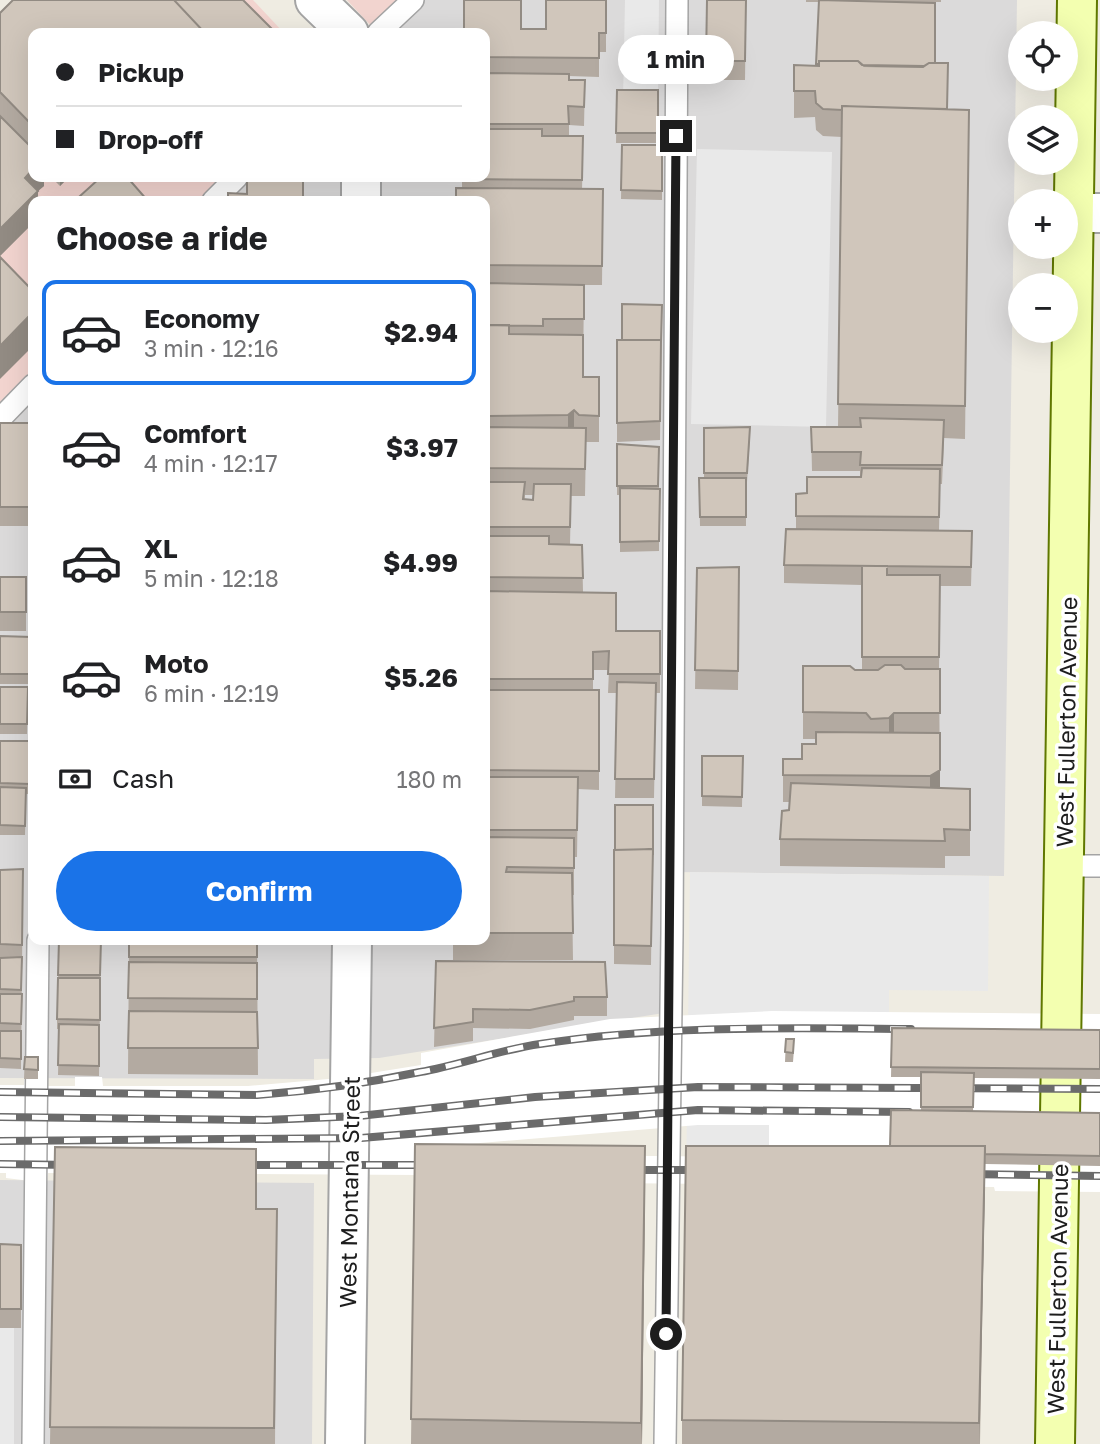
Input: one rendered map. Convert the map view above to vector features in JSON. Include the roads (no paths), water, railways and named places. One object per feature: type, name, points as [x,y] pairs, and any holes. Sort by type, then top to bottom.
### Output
[{"type":"main road","name":"West Fullerton Avenue","points":[[1055,1444],[1082,866],[1087,213],[1077,0]]},
{"type":"street","points":[[315,0],[344,28]]},
{"type":"street","name":"West Montana Street","points":[[345,1444],[352,945]]},
{"type":"lane","points":[[383,28],[413,0]]},
{"type":"lane","points":[[665,1444],[677,0]]},
{"type":"lane","points":[[219,196],[232,182]]},
{"type":"lane","points":[[0,419],[28,390]]},
{"type":"lane","points":[[33,1444],[38,945]]},
{"type":"railway","points":[[0,1092],[257,1095],[380,1080],[525,1047],[586,1038],[725,1029],[911,1029]]},
{"type":"railway","points":[[0,1117],[266,1120],[359,1116],[535,1097],[698,1087],[1100,1089]]},
{"type":"railway","points":[[0,1141],[361,1138],[698,1110],[909,1112]]},
{"type":"railway","points":[[0,1164],[73,1165]]},
{"type":"railway","points":[[238,1165],[434,1165]]},
{"type":"railway","points":[[626,1170],[703,1170]]},
{"type":"railway","points":[[966,1174],[1100,1176]]}]
